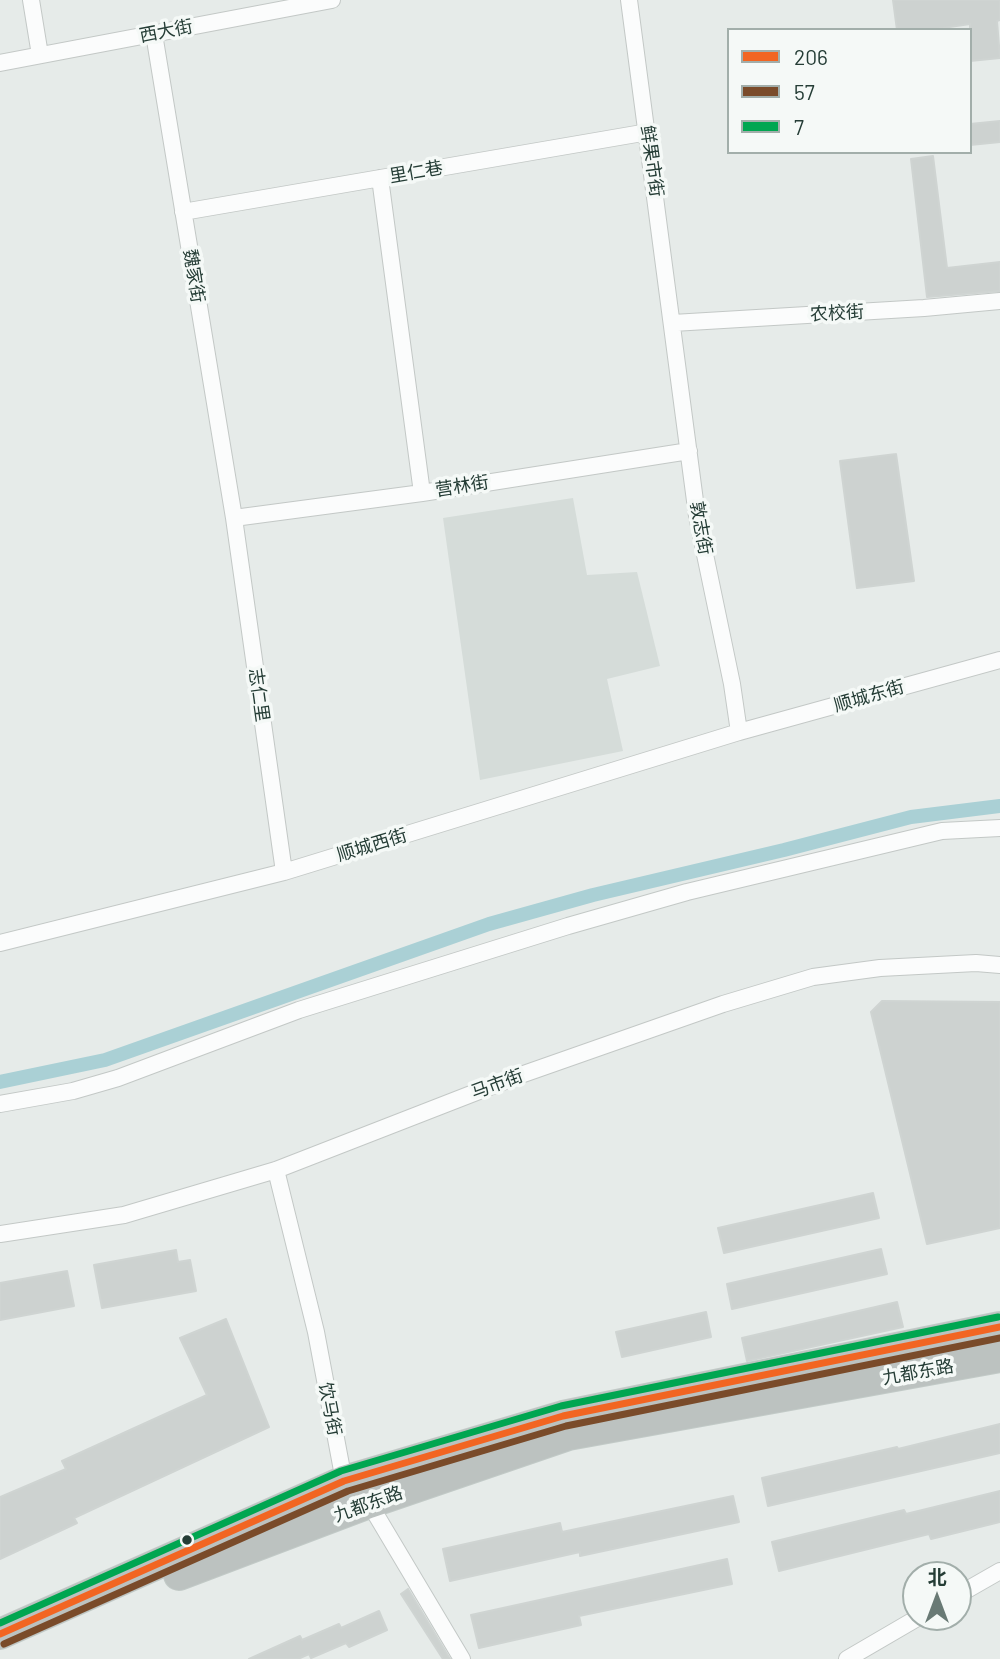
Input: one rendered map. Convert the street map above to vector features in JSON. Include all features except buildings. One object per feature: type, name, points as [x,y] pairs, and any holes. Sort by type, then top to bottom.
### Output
[{"type":"highway","name":"九都东路","points":[[0,1634],[344,1481],[563,1416],[1000,1327]]},
{"type":"highway","name":"九都东路","points":[[0,1654],[136,1591],[369,1503],[568,1435],[1000,1357]]},
{"type":"street","points":[[31,0],[40,55]]},
{"type":"street","name":"西大街","points":[[0,63],[332,0]]},
{"type":"street","name":"鲜果市街","points":[[629,0],[673,323]]},
{"type":"street","name":"魏家街","points":[[154,34],[234,518]]},
{"type":"street","name":"里仁巷","points":[[184,212],[648,132]]},
{"type":"street","points":[[380,178],[422,493]]},
{"type":"street","name":"农校街","points":[[673,323],[1000,301]]},
{"type":"street","name":"敦志街","points":[[673,323],[697,516],[732,684],[739,732]]},
{"type":"street","name":"营林街","points":[[234,518],[422,493],[689,451]]},
{"type":"street","name":"志仁里","points":[[234,518],[284,872]]},
{"type":"street","name":"顺城东街","points":[[739,732],[1000,660]]},
{"type":"street","name":"顺城西街","points":[[0,943],[284,872],[739,732]]},
{"type":"street","points":[[0,1104],[74,1091],[299,1010],[687,892],[942,831],[1000,828]]},
{"type":"street","name":"马市街","points":[[0,1234],[124,1215],[275,1170],[528,1072],[723,1004],[813,977],[880,968],[976,963],[1000,965]]},
{"type":"street","name":"饮马街","points":[[275,1170],[316,1332],[344,1481]]},
{"type":"street","points":[[344,1481],[369,1503],[462,1659]]},
{"type":"street","points":[[972,1587],[1000,1571]]},
{"type":"street","points":[[847,1659],[902,1627]]},
{"type":"shaded area","points":[[573,498],[587,575],[637,572],[660,666],[607,679],[623,751],[480,780],[443,518]]},
{"type":"waterway","points":[[0,1082],[105,1060],[489,924],[593,895],[911,817],[1000,806]]},
{"type":"transit line","name":"7","points":[[0,1623],[341,1471],[561,1406],[998,1317]]},
{"type":"transit line","name":"206","points":[[0,1634],[344,1481],[563,1416],[1000,1327]]},
{"type":"transit line","name":"57","points":[[4,1644],[348,1491],[566,1426],[1000,1338]]}]
